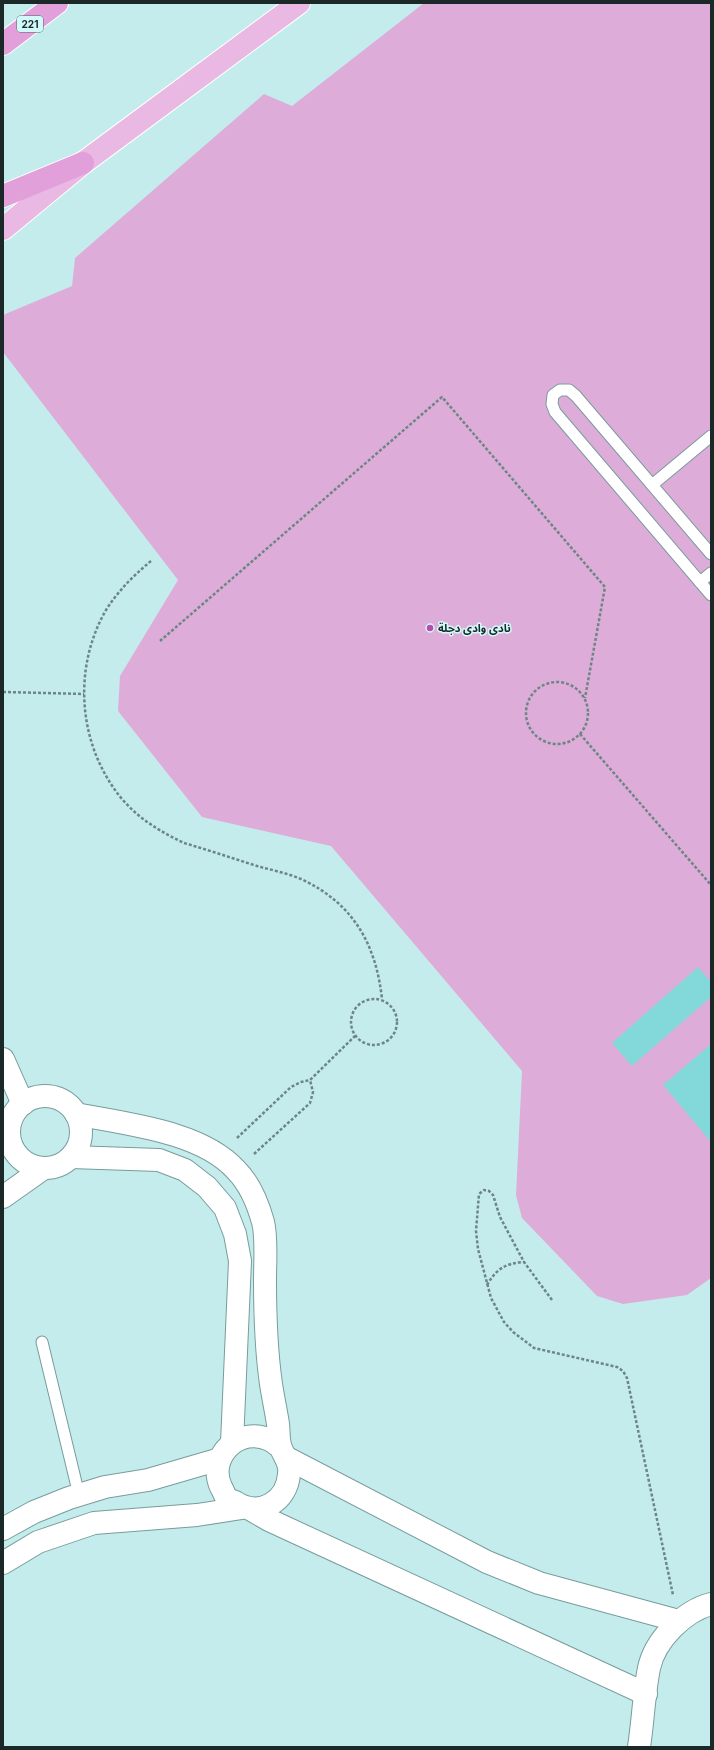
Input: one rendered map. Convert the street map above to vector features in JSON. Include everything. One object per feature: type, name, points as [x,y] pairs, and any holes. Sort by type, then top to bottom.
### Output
[{"type":"highway","name":"221","points":[[3,44],[57,3]]},
{"type":"highway","points":[[3,196],[83,163]]},
{"type":"main road","points":[[3,229],[83,163],[299,3]]},
{"type":"street","points":[[3,1059],[23,1104]]},
{"type":"street","points":[[3,1197],[44,1168],[63,1163],[71,1157],[77,1147],[81,1136],[80,1124],[76,1114],[68,1104],[58,1099],[46,1096],[34,1098],[16,1110],[6,1132],[18,1156],[30,1164],[44,1168]]},
{"type":"street","points":[[3,1563],[38,1542],[94,1523],[197,1515],[246,1508],[265,1507],[278,1500],[287,1487],[290,1472],[284,1453],[270,1383],[265,1325],[263,1223],[250,1189],[237,1170],[220,1154],[196,1143],[162,1131],[76,1114]]},
{"type":"street","points":[[71,1157],[159,1160],[184,1170],[207,1186],[224,1208],[236,1234],[240,1262],[226,1451],[217,1478],[226,1496],[270,1520],[646,1694]]},
{"type":"street","points":[[3,1529],[34,1512],[78,1495],[105,1487],[148,1480],[226,1451],[244,1437],[258,1436],[270,1440],[284,1453],[487,1562],[539,1583],[679,1621]]},
{"type":"street","points":[[640,1747],[649,1666],[661,1642],[679,1621],[703,1606],[711,1604]]},
{"type":"lane","points":[[711,554],[569,390],[560,390],[553,395],[552,404],[556,412],[711,594]]},
{"type":"lane","points":[[652,486],[711,436]]},
{"type":"lane","points":[[700,582],[711,573]]},
{"type":"lane","points":[[42,1342],[78,1495]]},
{"type":"path","points":[[160,641],[442,397],[605,587],[585,698]]},
{"type":"path","points":[[151,561],[134,575],[119,592],[107,610],[97,629],[87,665],[84,694],[85,713],[94,750],[105,773],[122,799],[151,825],[184,843],[300,879],[319,889],[337,902],[352,918],[368,943],[374,956],[380,978],[382,1000]]},
{"type":"path","points":[[552,682],[561,682],[571,685],[579,690],[585,698],[588,707],[586,726],[580,734],[571,741],[561,744],[550,744],[540,739],[527,723],[526,712],[528,701],[534,692],[543,685],[552,682]]},
{"type":"path","points":[[3,692],[84,694]]},
{"type":"path","points":[[580,734],[711,885]]},
{"type":"path","points":[[367,999],[382,1000],[389,1004],[394,1010],[397,1017],[395,1032],[387,1041],[376,1045],[368,1044],[360,1041],[355,1036],[351,1029],[351,1014],[355,1007],[367,999]]},
{"type":"path","points":[[220,1154],[291,1087],[301,1082],[310,1080],[355,1036]]},
{"type":"path","points":[[237,1170],[310,1103],[313,1092],[310,1080]]},
{"type":"path","points":[[552,1300],[524,1262],[500,1217],[493,1195],[489,1191],[484,1190],[479,1194],[476,1231],[478,1249],[491,1298],[504,1322],[513,1332],[534,1348],[617,1367],[623,1371],[627,1378],[679,1621]]},
{"type":"path","points":[[487,1285],[493,1275],[501,1267],[512,1263],[524,1262]]},
{"type":"shaded area","name":"نادى وادى دجلة","points":[[424,3],[711,3],[711,1278],[687,1295],[623,1304],[597,1296],[522,1218],[516,1195],[522,1071],[331,846],[202,817],[118,711],[120,676],[178,580],[3,352],[3,315],[72,286],[75,258],[264,94],[292,106]]},
{"type":"water","points":[[698,967],[711,982],[711,997],[632,1066],[612,1043]]},
{"type":"water","points":[[711,1044],[711,1142],[663,1085]]},
{"type":"place","name":"نادى وادى دجلة","points":[[430,628]]}]
